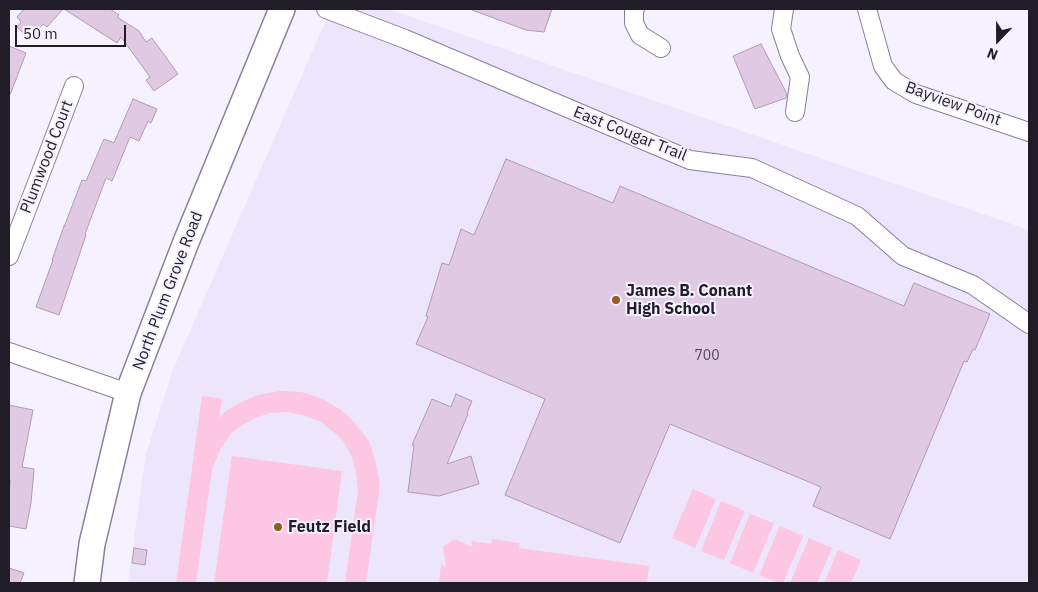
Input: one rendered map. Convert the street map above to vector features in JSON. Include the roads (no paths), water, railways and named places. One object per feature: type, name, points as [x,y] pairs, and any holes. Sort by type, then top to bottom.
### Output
[{"type":"street","name":"North Plum Grove Road","points":[[88,583],[92,544],[128,393],[186,242],[282,9]]},
{"type":"street","name":"East Cougar Trail","points":[[326,9],[405,39],[690,160],[752,168],[857,216],[903,256],[973,285],[1029,324]]},
{"type":"street","points":[[635,9],[634,22],[640,35],[661,48]]},
{"type":"street","points":[[784,9],[781,29],[790,56],[800,77],[796,112]]},
{"type":"street","name":"Bayview Point","points":[[867,9],[883,66],[894,81],[916,94],[1029,132]]},
{"type":"street","name":"Plumwood Court","points":[[9,256],[74,86]]},
{"type":"street","points":[[9,352],[128,393]]},
{"type":"place","name":"James B. Conant High School","points":[[616,300]]},
{"type":"place","name":"Feutz Field","points":[[278,527]]}]
